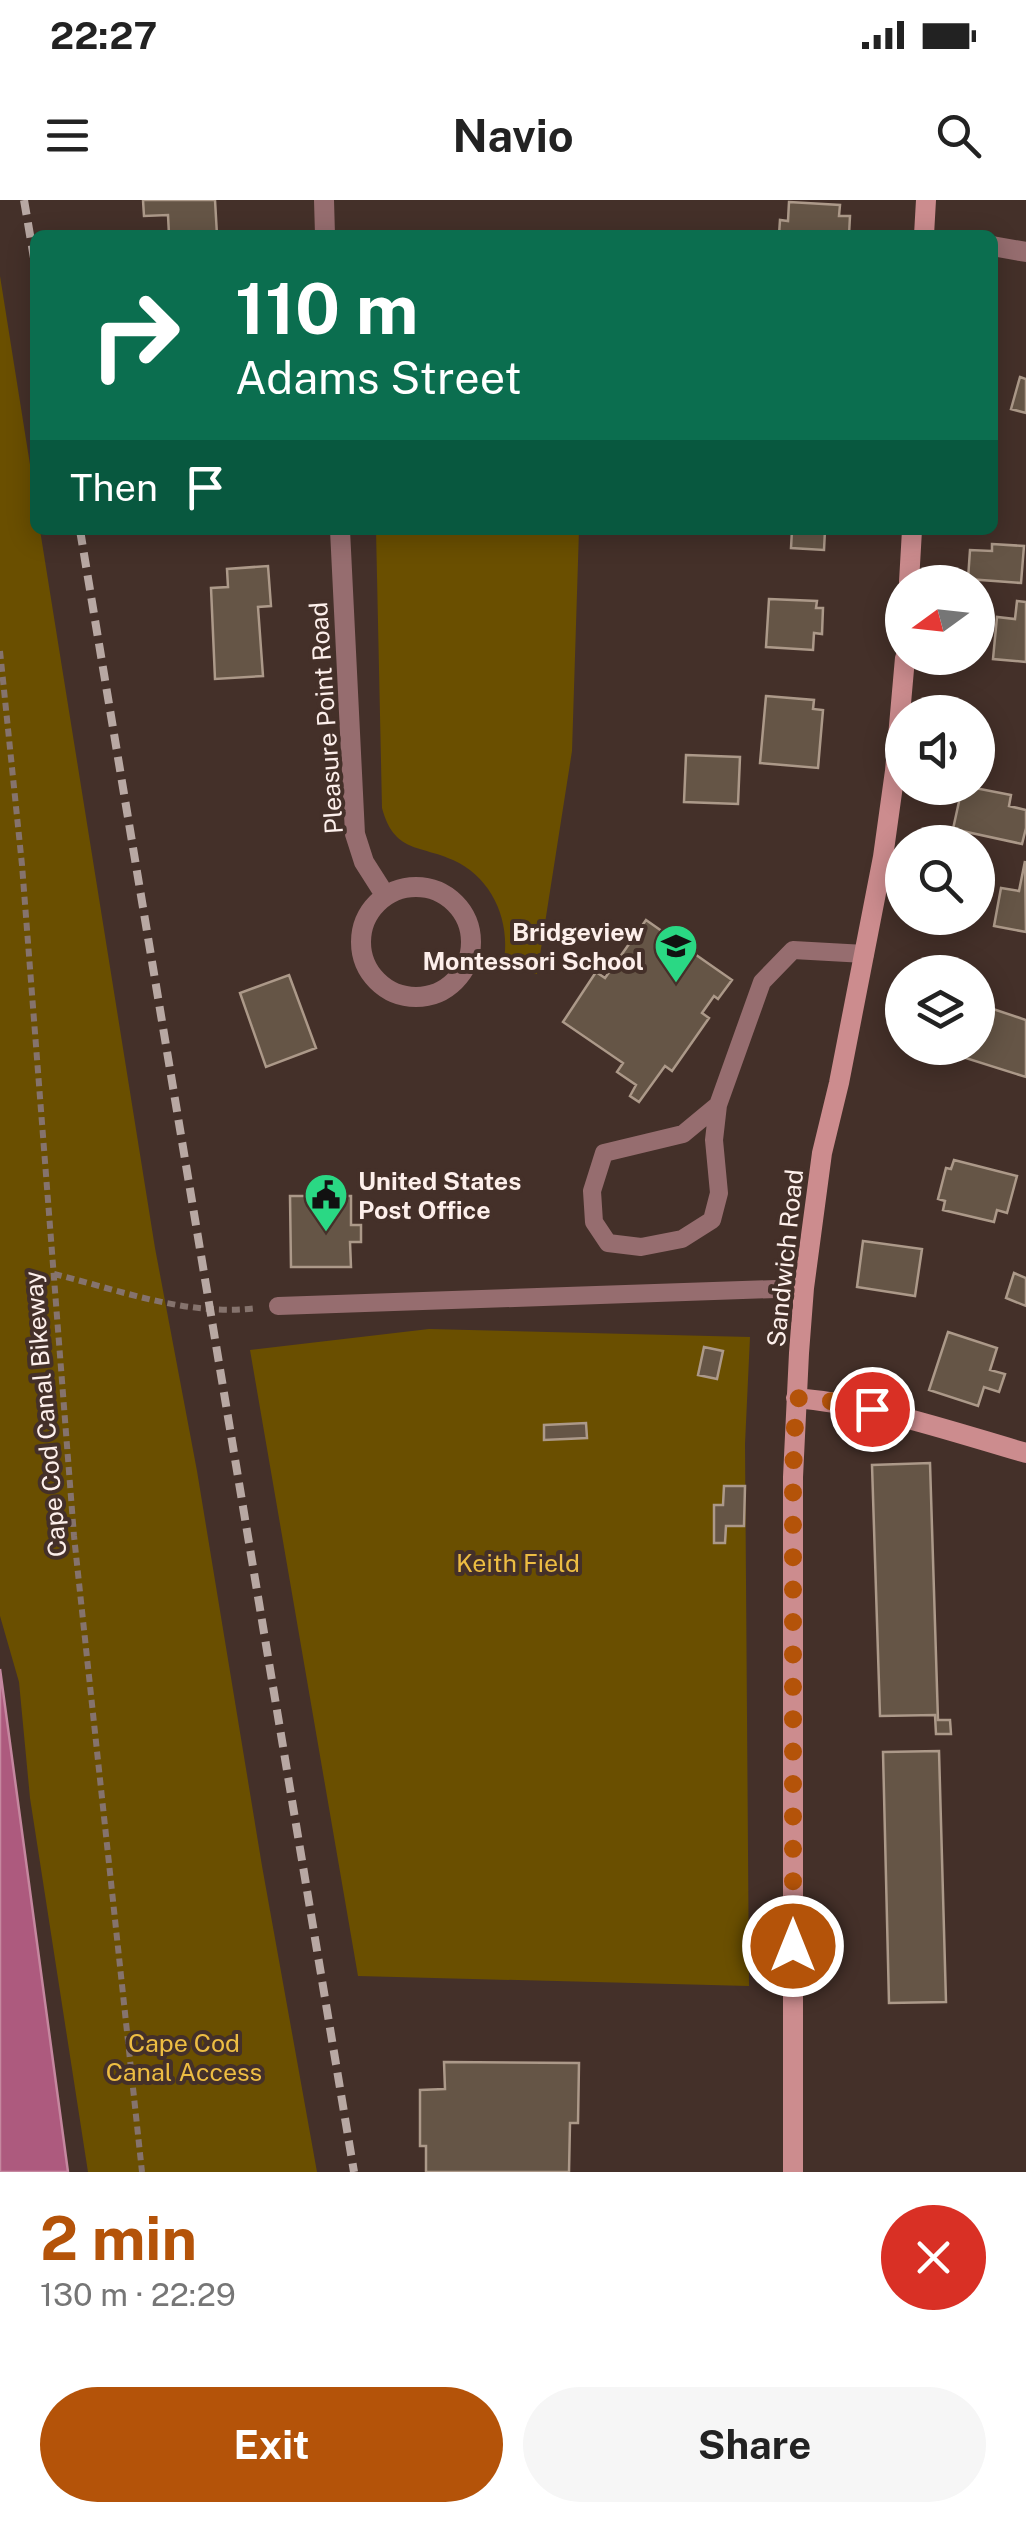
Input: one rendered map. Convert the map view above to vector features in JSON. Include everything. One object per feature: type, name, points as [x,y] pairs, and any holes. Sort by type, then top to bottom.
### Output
[{"type":"main road","points":[[926,200],[928,230]]},
{"type":"main road","points":[[910,565],[912,535]]},
{"type":"main road","name":"Sandwich Road","points":[[793,2172],[793,1476],[804,1288],[822,1153],[883,857],[903,675]]},
{"type":"main road","points":[[796,1398],[872,1409],[1026,1454]]},
{"type":"street","points":[[324,200],[326,230]]},
{"type":"street","points":[[998,247],[1026,252]]},
{"type":"street","name":"Pleasure Point Road","points":[[340,535],[355,834],[364,862],[386,895]]},
{"type":"street","points":[[420,886],[437,890],[464,914],[471,948],[466,966],[442,991],[423,997],[404,996],[388,990],[373,977],[360,942],[363,924],[386,895],[420,886]]},
{"type":"lane","points":[[718,1106],[683,1134],[604,1153],[592,1192],[594,1222],[608,1242],[641,1247],[682,1239],[712,1220],[719,1193],[714,1140],[718,1106],[762,982],[792,950],[865,954]]},
{"type":"lane","points":[[278,1306],[804,1288]]},
{"type":"path","name":"Cape Cod Canal Bikeway","points":[[0,651],[22,865],[74,1536],[142,2172]]},
{"type":"path","points":[[54,1274],[170,1304],[234,1312],[278,1306]]},
{"type":"green space","name":"Cape Cod Canal Access","points":[[0,276],[30,465],[30,535],[41,535],[155,1248],[317,2172],[88,2172],[30,1798],[19,1682],[0,1616]]},
{"type":"green space","points":[[376,535],[579,535],[572,751],[537,974],[503,965],[502,918],[479,878],[453,860],[401,840],[387,823],[382,808]]},
{"type":"green space","name":"Keith Field","points":[[429,1329],[750,1337],[745,1444],[749,1986],[358,1976],[250,1350]]},
{"type":"shaded area","points":[[0,1669],[68,2172],[0,2172]]},
{"type":"building","points":[[143,200],[215,200],[217,230],[169,230],[168,215],[144,216]]},
{"type":"building","points":[[789,202],[840,205],[839,216],[850,216],[849,230],[779,230],[780,220],[788,221]]},
{"type":"building","points":[[1020,377],[1026,379],[1026,413],[1011,409]]},
{"type":"building","points":[[792,535],[825,535],[824,550],[791,548]]},
{"type":"building","points":[[992,544],[1024,546],[1021,583],[995,581],[995,565],[969,565],[970,550],[992,551]]},
{"type":"building","points":[[268,566],[271,606],[258,607],[263,676],[215,679],[211,588],[228,587],[227,569]]},
{"type":"building","points":[[769,599],[817,601],[816,608],[823,608],[822,634],[814,633],[813,650],[766,647]]},
{"type":"building","points":[[1017,601],[1026,602],[1026,662],[995,659],[997,617],[1015,619]]},
{"type":"building","points":[[766,696],[814,700],[813,709],[823,710],[818,768],[760,763]]},
{"type":"building","points":[[686,755],[740,757],[738,804],[684,802]]},
{"type":"building","points":[[995,792],[1011,795],[1009,806],[1026,810],[1022,844],[995,838],[995,825],[954,825],[958,805],[995,805]]},
{"type":"building","points":[[1025,861],[1026,932],[995,926],[1001,888],[1019,891]]},
{"type":"building","points":[[646,920],[732,980],[702,1013],[709,1018],[672,1071],[665,1066],[639,1102],[630,1096],[636,1085],[617,1072],[623,1063],[563,1022],[596,972],[605,978]]},
{"type":"building","points":[[289,975],[316,1048],[266,1067],[240,993]]},
{"type":"building","points":[[995,1010],[1026,1020],[1026,1077],[988,1065],[995,1065]]},
{"type":"building","points":[[954,1160],[1017,1176],[1007,1213],[997,1210],[994,1222],[943,1210],[945,1201],[938,1199],[946,1168],[951,1169]]},
{"type":"building","name":"United States Post Office","points":[[290,1196],[351,1196],[351,1225],[361,1225],[361,1242],[350,1242],[351,1267],[291,1267]]},
{"type":"building","points":[[863,1241],[922,1249],[915,1296],[857,1287]]},
{"type":"building","points":[[1014,1273],[1026,1278],[1026,1306],[1006,1298]]},
{"type":"building","points":[[948,1332],[997,1348],[990,1370],[1005,1374],[999,1392],[984,1387],[978,1406],[929,1390]]},
{"type":"building","points":[[704,1347],[723,1351],[717,1379],[698,1375]]},
{"type":"building","points":[[586,1423],[587,1438],[544,1440],[544,1425]]},
{"type":"building","points":[[930,1463],[938,1720],[950,1720],[951,1734],[936,1734],[935,1715],[880,1716],[872,1465]]},
{"type":"building","points":[[724,1486],[745,1486],[744,1526],[726,1526],[725,1543],[714,1543],[714,1505],[723,1505]]},
{"type":"building","points":[[939,1751],[946,2002],[889,2003],[883,1752]]},
{"type":"building","points":[[444,2062],[579,2063],[578,2123],[570,2123],[569,2172],[426,2172],[426,2146],[420,2146],[420,2090],[445,2089]]},
{"type":"railway","points":[[24,200],[30,235]]},
{"type":"railway","points":[[81,535],[354,2172]]},
{"type":"place","name":"Bridgeview Montessori School","points":[[676,984]]},
{"type":"place","name":"United States Post Office","points":[[326,1233]]},
{"type":"route","points":[[793,1946],[796,1398],[872,1409]]}]
